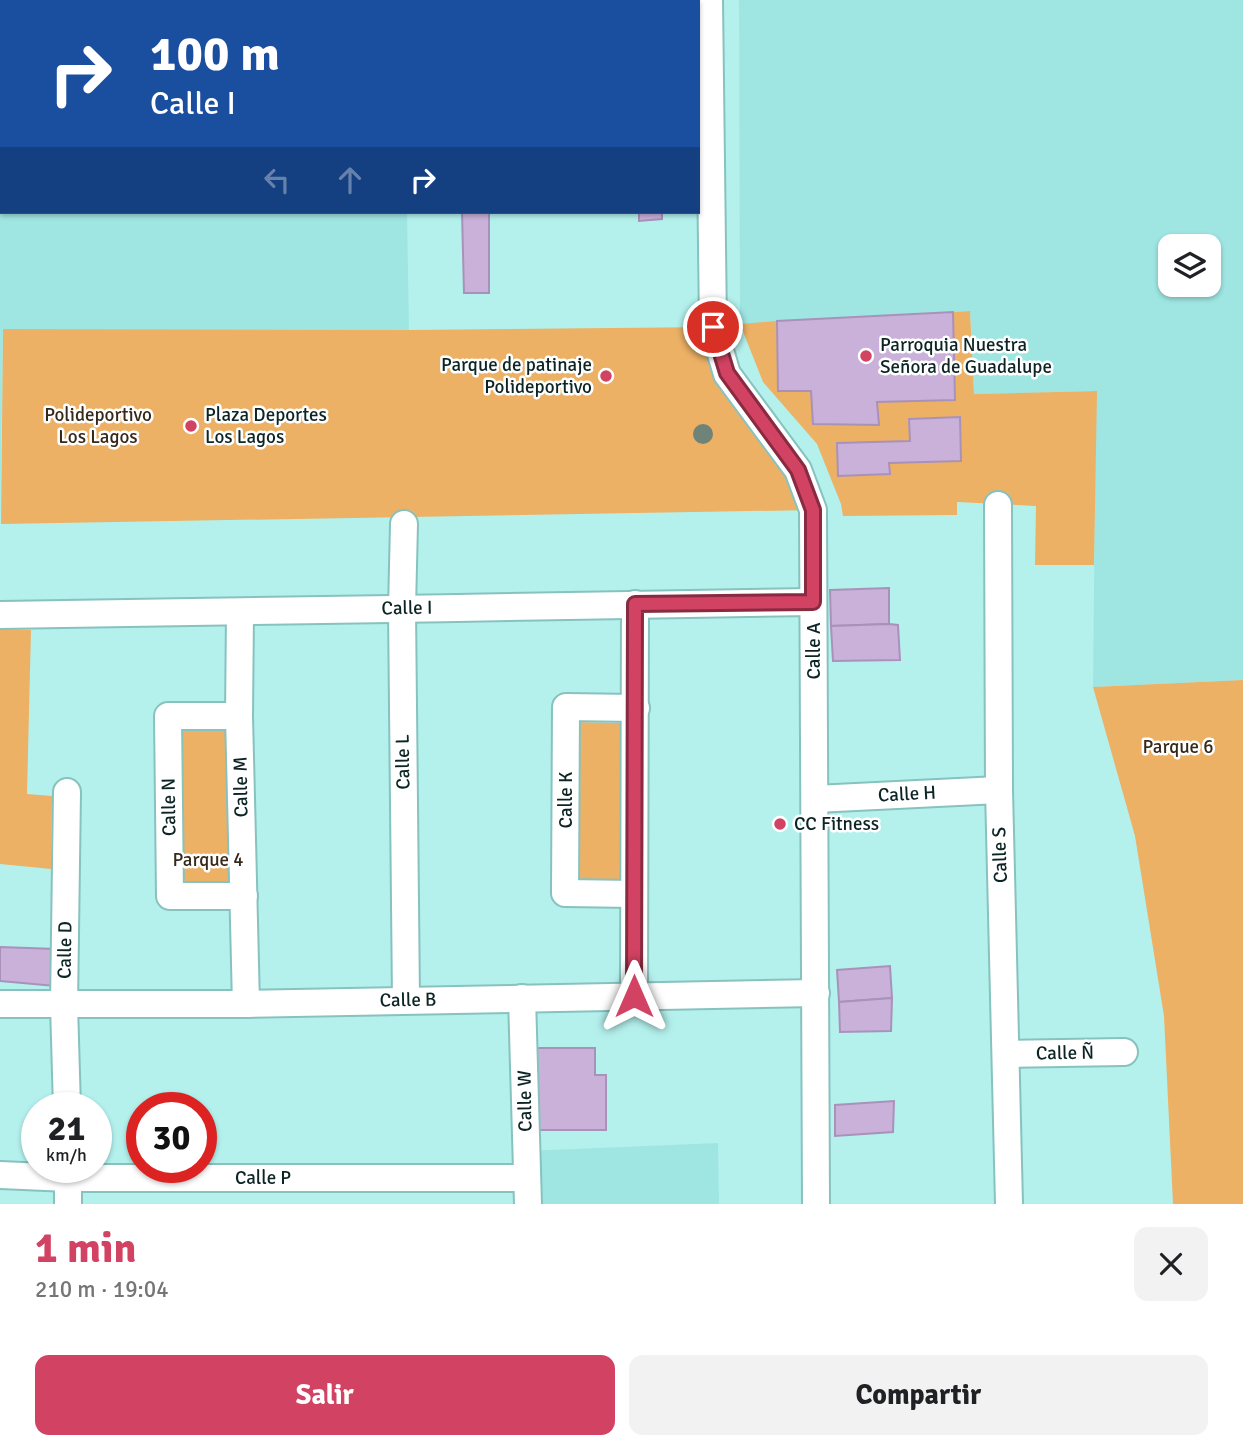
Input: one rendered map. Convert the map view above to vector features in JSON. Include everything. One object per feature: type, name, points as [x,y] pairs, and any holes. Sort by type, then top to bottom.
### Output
[{"type":"street","name":"Calle A","points":[[709,0],[713,327],[727,373],[798,470],[813,510],[816,1204]]},
{"type":"street","name":"Calle S","points":[[998,505],[999,790],[1009,1204]]},
{"type":"street","name":"Calle L","points":[[404,524],[402,608],[406,1000]]},
{"type":"street","name":"Calle I","points":[[0,615],[813,602]]},
{"type":"street","points":[[634,996],[635,604]]},
{"type":"street","name":"Calle M","points":[[240,613],[239,716],[246,1004]]},
{"type":"street","name":"Calle K","points":[[634,894],[565,893],[566,707],[636,708]]},
{"type":"street","name":"Calle N","points":[[239,716],[168,716],[170,896],[244,896]]},
{"type":"street","name":"Calle H","points":[[814,799],[999,790]]},
{"type":"street","name":"Calle D","points":[[66,1092],[67,792]]},
{"type":"street","name":"Calle B","points":[[0,1004],[246,1004],[816,993]]},
{"type":"street","name":"Calle W","points":[[522,998],[528,1204]]},
{"type":"street","name":"Calle Ñ","points":[[1006,1054],[1124,1052]]},
{"type":"street","name":"Calle P","points":[[0,1175],[21,1177]]},
{"type":"street","name":"Calle P","points":[[112,1183],[527,1178]]},
{"type":"shaded area","points":[[739,0],[1243,0],[1243,680],[1093,687],[1096,391],[974,394],[970,311],[740,324]]},
{"type":"shaded area","points":[[0,214],[407,214],[409,330],[3,329],[0,524]]},
{"type":"shaded area","points":[[718,1143],[719,1204],[528,1204],[526,1151]]},
{"type":"green space","points":[[970,311],[974,394],[1097,391],[1094,565],[1035,565],[1036,506],[957,502],[957,515],[843,516],[841,504],[817,444],[763,382],[740,324],[777,321],[778,391],[811,391],[813,424],[877,402],[955,400],[953,312]],"holes":[[[960,418],[889,463],[889,474],[838,476],[837,443],[910,441],[909,419]]]},
{"type":"green space","name":"Polideportivo Los Lagos","points":[[713,327],[813,510],[1,524],[3,329],[409,330]]},
{"type":"green space","points":[[0,629],[31,630],[27,794],[52,796],[51,869],[0,864]]},
{"type":"green space","name":"Parque 6","points":[[1243,680],[1243,1204],[1173,1204],[1164,1016],[1135,836],[1093,687]]},
{"type":"green space","points":[[573,722],[620,723],[620,880],[573,880]]},
{"type":"green space","name":"Parque 4","points":[[238,723],[244,896],[174,893],[178,724]]},
{"type":"building","points":[[462,214],[489,214],[489,293],[464,293]]},
{"type":"building","points":[[639,214],[662,214],[662,219],[639,221]]},
{"type":"building","name":"Parroquia Nuestra Señora de Guadalupe","points":[[953,312],[955,400],[877,402],[879,425],[813,424],[811,391],[778,391],[777,321]]},
{"type":"building","points":[[960,417],[961,461],[889,463],[890,474],[838,476],[837,443],[910,441],[909,419]]},
{"type":"building","points":[[889,588],[889,624],[831,626],[830,590]]},
{"type":"building","points":[[898,625],[900,660],[833,661],[831,626]]},
{"type":"building","points":[[0,947],[56,949],[55,986],[0,981]]},
{"type":"building","points":[[890,966],[892,998],[839,1002],[837,970]]},
{"type":"building","points":[[892,998],[891,1031],[840,1032],[839,1002]]},
{"type":"building","points":[[531,1048],[595,1048],[595,1075],[606,1075],[606,1130],[532,1130]]},
{"type":"building","points":[[894,1101],[893,1132],[835,1136],[835,1105]]},
{"type":"place","name":"Parroquia Nuestra Señora de Guadalupe","points":[[866,356]]},
{"type":"place","name":"Parque de patinaje Polideportivo","points":[[606,376]]},
{"type":"place","name":"Plaza Deportes Los Lagos","points":[[191,426]]},
{"type":"place","name":"CC Fitness","points":[[780,824]]},
{"type":"route","points":[[634,996],[635,604],[813,602],[813,510],[798,470],[727,373],[713,327]]}]
